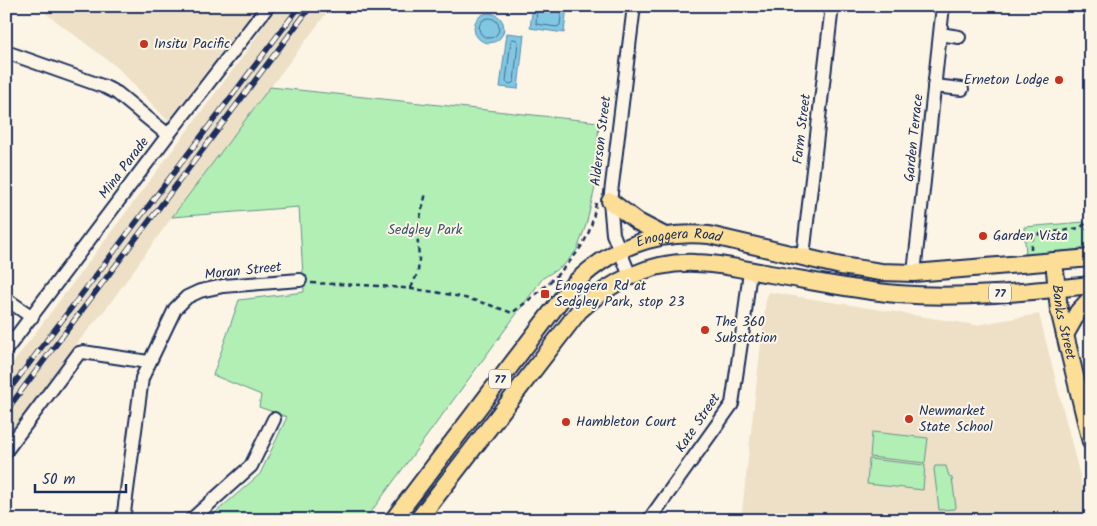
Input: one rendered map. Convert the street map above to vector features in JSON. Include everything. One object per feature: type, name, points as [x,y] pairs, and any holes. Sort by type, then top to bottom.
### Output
[{"type":"main road","points":[[604,198],[638,222],[665,236]]},
{"type":"main road","name":"Enoggera Road","points":[[393,520],[569,290],[586,271],[619,250],[640,242],[665,236],[709,234],[863,270],[890,273],[914,273],[1091,258]]},
{"type":"main road","name":"Banks Street","points":[[1054,261],[1056,289],[1065,335],[1091,442]]},
{"type":"main road","name":"Enoggera Road","points":[[418,520],[568,324],[598,294],[630,276],[663,265],[705,263],[873,291],[922,296],[968,296],[1091,285]]},
{"type":"main road","points":[[1065,335],[1078,312],[1091,298]]},
{"type":"street","name":"Mina Parade","points":[[6,350],[268,6]]},
{"type":"street","name":"Alderson Street","points":[[630,276],[611,227],[604,198],[634,6]]},
{"type":"street","name":"Farm Street","points":[[803,256],[832,6]]},
{"type":"street","name":"Garden Terrace","points":[[914,273],[943,6]]},
{"type":"street","points":[[940,34],[959,36]]},
{"type":"street","points":[[6,52],[117,93],[168,135]]},
{"type":"street","points":[[934,86],[962,89]]},
{"type":"street","name":"Kate Street","points":[[649,520],[732,404],[750,270]]},
{"type":"street","name":"Moran Street","points":[[123,520],[141,382],[148,362],[178,304],[194,293],[223,286],[300,280]]},
{"type":"street","points":[[6,300],[32,316]]},
{"type":"street","points":[[6,451],[78,353],[82,352],[148,362]]},
{"type":"street","points":[[191,520],[251,466],[274,419]]},
{"type":"path","points":[[412,288],[418,272],[419,259],[416,230],[426,193]]},
{"type":"path","points":[[300,280],[304,282],[412,288],[450,294],[490,304],[512,313],[541,292],[579,250],[587,236],[595,213],[604,198]]},
{"type":"path","points":[[1030,250],[1034,235],[1080,228],[1091,219]]},
{"type":"shaded area","points":[[36,6],[257,6],[168,121],[118,68]]},
{"type":"shaded area","points":[[277,6],[332,6],[172,217],[108,306],[79,341],[6,438],[6,372],[244,55]]},
{"type":"shaded area","name":"Newmarket State School","points":[[769,292],[976,325],[1039,314],[1091,520],[741,520],[766,299]]},
{"type":"green space","name":"Sedgley Park","points":[[270,87],[599,122],[595,188],[586,225],[577,250],[564,265],[543,278],[365,520],[207,520],[260,474],[287,417],[259,407],[261,395],[213,375],[239,300],[304,292],[299,207],[172,217]]},
{"type":"green space","points":[[1084,222],[1085,229],[1091,232],[1091,248],[1026,255],[1024,227]]},
{"type":"green space","points":[[872,432],[928,438],[925,463],[870,457]]},
{"type":"green space","points":[[869,459],[925,465],[923,490],[867,484]]},
{"type":"green space","points":[[935,466],[946,466],[949,476],[952,478],[955,509],[939,510]]},
{"type":"water","points":[[533,6],[567,6],[564,33],[530,28]]},
{"type":"water","points":[[489,13],[500,17],[504,28],[500,39],[489,43],[478,39],[474,28],[478,17]]},
{"type":"water","points":[[507,33],[524,35],[518,89],[500,87]]},
{"type":"railway","points":[[6,394],[300,6]]},
{"type":"railway","points":[[6,411],[311,6]]},
{"type":"place","name":"Insitu Pacific","points":[[144,44]]},
{"type":"place","name":"Erneton Lodge","points":[[1059,80]]},
{"type":"place","name":"Garden Vista","points":[[983,236]]},
{"type":"place","name":"Enoggera Rd at Sedgley Park, stop 23","points":[[545,294]]},
{"type":"place","name":"The 360 Substation","points":[[705,330]]},
{"type":"place","name":"Newmarket State School","points":[[909,419]]},
{"type":"place","name":"Hambleton Court","points":[[566,422]]}]
